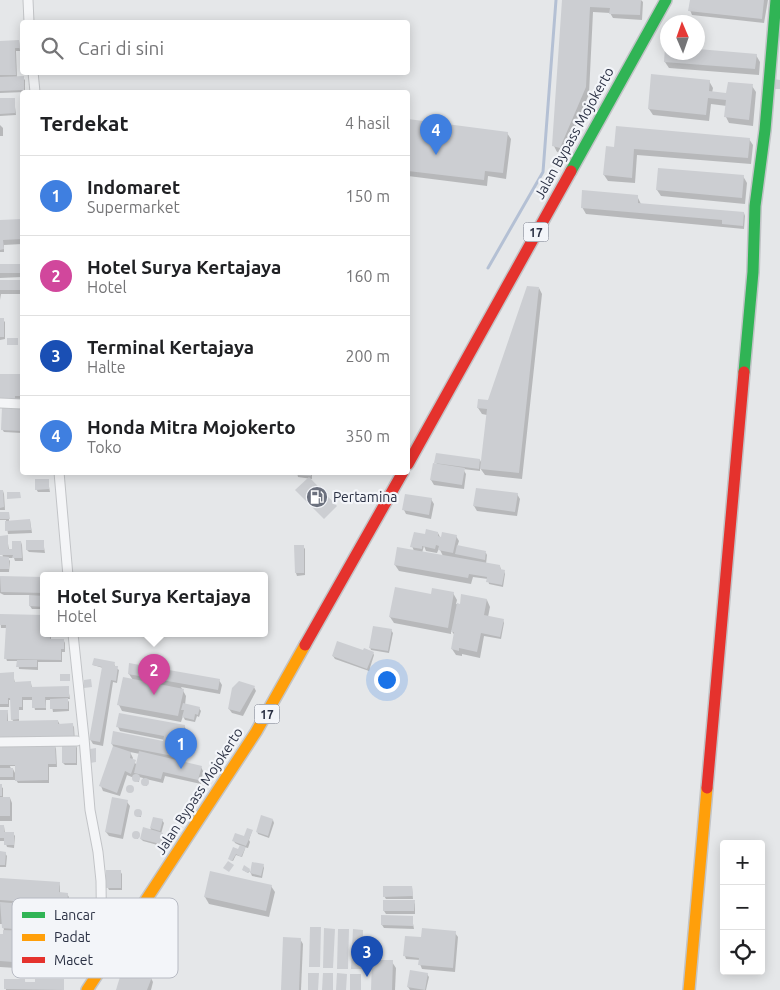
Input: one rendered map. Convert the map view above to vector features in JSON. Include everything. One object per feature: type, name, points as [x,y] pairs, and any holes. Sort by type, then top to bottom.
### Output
[{"type":"main road","name":"Jalan Bypass Mojokerto","points":[[410,460],[666,0]]},
{"type":"main road","points":[[689,990],[753,272],[755,206],[765,130],[776,0]]},
{"type":"main road","name":"Jalan Bypass Mojokerto","points":[[147,898],[256,732],[401,475]]},
{"type":"main road","name":"Jalan Bypass Mojokerto","points":[[87,990],[95,978]]},
{"type":"street","points":[[28,0],[29,20]]},
{"type":"street","points":[[33,75],[35,90]]},
{"type":"street","points":[[0,403],[20,404]]},
{"type":"street","points":[[59,475],[68,572]]},
{"type":"street","points":[[73,637],[90,810],[98,852],[101,898]]},
{"type":"street","points":[[0,742],[77,741]]},
{"type":"building","points":[[562,0],[641,0],[640,15],[609,14],[610,8],[590,7],[586,87],[560,148],[552,146]]},
{"type":"building","points":[[690,0],[764,0],[762,19],[688,11]]},
{"type":"building","points":[[19,40],[20,48],[15,48],[16,75],[0,75],[0,41]]},
{"type":"building","points":[[705,50],[757,54],[755,69],[664,62],[664,60],[705,60]]},
{"type":"building","points":[[651,74],[710,80],[709,91],[726,93],[728,82],[753,84],[749,120],[724,117],[726,100],[708,98],[706,115],[648,109]]},
{"type":"building","points":[[24,76],[24,90],[0,91],[0,77]]},
{"type":"building","points":[[774,79],[780,80],[780,89],[774,89]]},
{"type":"building","points":[[0,98],[15,98],[15,113],[0,114]]},
{"type":"building","points":[[410,119],[508,132],[503,173],[485,171],[484,180],[410,171]]},
{"type":"building","points":[[616,126],[750,138],[748,158],[634,149],[632,178],[603,175],[606,146],[614,147]]},
{"type":"building","points":[[658,168],[744,175],[742,198],[656,190]]},
{"type":"building","points":[[582,190],[638,195],[638,203],[744,212],[743,226],[722,224],[722,220],[581,208]]},
{"type":"building","points":[[20,219],[20,239],[3,240],[4,249],[0,250],[0,220]]},
{"type":"building","points":[[0,264],[20,264],[20,273],[0,273]]},
{"type":"building","points":[[0,280],[20,280],[20,290],[0,290]]},
{"type":"building","points":[[527,286],[539,287],[519,473],[480,469],[487,409],[477,408],[478,399],[488,400]]},
{"type":"building","points":[[0,318],[4,318],[4,337],[0,337]]},
{"type":"building","points":[[7,338],[18,338],[18,345],[7,345]]},
{"type":"building","points":[[0,374],[20,374],[20,396],[15,396],[15,399],[0,399]]},
{"type":"building","points":[[2,407],[20,408],[20,431],[1,430]]},
{"type":"building","points":[[436,453],[480,459],[479,469],[434,463]]},
{"type":"building","points":[[433,463],[465,468],[462,485],[430,480]]},
{"type":"building","points":[[309,477],[337,506],[324,519],[295,490]]},
{"type":"building","points":[[35,479],[49,479],[49,489],[35,490]]},
{"type":"building","points":[[476,488],[518,493],[515,512],[473,506]]},
{"type":"building","points":[[0,490],[3,490],[4,507],[0,508]]},
{"type":"building","points":[[7,492],[20,492],[21,498],[7,499]]},
{"type":"building","points":[[405,494],[432,498],[429,515],[402,510]]},
{"type":"building","points":[[0,512],[9,512],[10,519],[0,519]]},
{"type":"building","points":[[30,519],[31,530],[5,531],[5,521]]},
{"type":"building","points":[[426,529],[438,532],[438,536],[441,537],[442,532],[457,535],[453,553],[438,550],[439,546],[436,545],[435,549],[422,546],[422,549],[410,547],[414,532],[425,534]]},
{"type":"building","points":[[8,535],[8,549],[12,549],[12,541],[21,541],[22,558],[12,558],[13,555],[0,555],[0,536]]},
{"type":"building","points":[[26,540],[44,540],[44,550],[26,550]]},
{"type":"building","points":[[294,545],[304,545],[304,573],[295,573]]},
{"type":"building","points":[[457,545],[486,551],[485,560],[455,554]]},
{"type":"building","points":[[397,547],[500,565],[500,569],[505,570],[502,585],[486,582],[487,577],[469,574],[468,578],[394,565]]},
{"type":"building","points":[[0,556],[9,557],[9,569],[0,569]]},
{"type":"building","points":[[0,576],[40,577],[40,593],[1,592]]},
{"type":"building","points":[[395,587],[431,594],[432,588],[454,592],[448,628],[389,617]]},
{"type":"building","points":[[461,594],[487,599],[484,615],[504,619],[500,637],[481,633],[477,652],[459,648],[459,651],[451,649],[454,632],[451,632],[457,603],[460,604]]},
{"type":"building","points":[[29,595],[40,596],[40,607],[29,606]]},
{"type":"building","points":[[0,614],[40,615],[40,637],[64,639],[64,649],[61,649],[61,660],[4,659],[6,625],[0,625]]},
{"type":"building","points":[[373,626],[392,629],[388,651],[369,648]]},
{"type":"building","points":[[337,641],[374,652],[367,669],[332,656]]},
{"type":"building","points":[[94,658],[115,662],[114,666],[118,666],[116,681],[111,680],[100,742],[89,740],[102,667],[92,665]]},
{"type":"building","points":[[17,660],[37,660],[37,667],[16,667]]},
{"type":"building","points":[[129,663],[220,679],[218,690],[128,674]]},
{"type":"building","points":[[14,672],[14,682],[31,681],[31,687],[69,686],[69,697],[45,697],[46,708],[32,708],[32,697],[22,697],[22,707],[19,707],[19,719],[11,720],[10,698],[8,698],[8,704],[0,704],[0,673]]},
{"type":"building","points":[[60,674],[70,674],[70,681],[60,681]]},
{"type":"building","points":[[123,677],[184,689],[178,716],[117,705]]},
{"type":"building","points":[[91,679],[92,687],[84,688],[84,680]]},
{"type":"building","points":[[239,681],[255,686],[240,712],[228,709],[232,688]]},
{"type":"building","points":[[68,698],[68,709],[50,709],[50,699]]},
{"type":"building","points":[[183,703],[200,707],[198,715],[195,714],[194,720],[182,717]]},
{"type":"building","points":[[0,710],[8,710],[7,721],[58,720],[58,724],[73,723],[74,740],[0,740]]},
{"type":"building","points":[[119,713],[185,725],[184,730],[189,731],[188,736],[183,735],[183,739],[172,737],[171,743],[181,745],[178,757],[111,744],[113,731],[163,741],[164,736],[116,727]]},
{"type":"building","points":[[62,744],[76,744],[76,763],[62,763]]},
{"type":"building","points":[[55,745],[56,764],[48,764],[48,780],[15,781],[15,765],[0,765],[0,746]]},
{"type":"building","points":[[113,746],[131,752],[130,758],[136,760],[131,774],[125,771],[117,793],[99,786]]},
{"type":"building","points":[[96,748],[96,762],[90,763],[90,749]]},
{"type":"building","points":[[139,751],[202,766],[198,780],[163,772],[161,779],[134,773]]},
{"type":"building","points":[[0,768],[13,768],[13,777],[0,777]]},
{"type":"building","points":[[136,774],[140,778],[136,782],[132,778]]},
{"type":"building","points":[[145,778],[149,782],[145,786],[141,782]]},
{"type":"building","points":[[0,784],[2,784],[2,796],[0,796]]},
{"type":"building","points":[[130,785],[134,789],[130,793],[126,789]]},
{"type":"building","points":[[0,797],[10,797],[10,816],[0,816]]},
{"type":"building","points":[[112,797],[128,800],[121,835],[105,832]]},
{"type":"building","points":[[138,809],[142,813],[138,817],[134,813]]},
{"type":"building","points":[[261,815],[273,819],[268,836],[256,832]]},
{"type":"building","points":[[153,817],[163,819],[160,831],[150,828]]},
{"type":"building","points":[[0,825],[4,825],[4,832],[14,832],[14,845],[4,845],[4,838],[0,838]]},
{"type":"building","points":[[143,827],[163,833],[160,844],[140,839]]},
{"type":"building","points":[[247,828],[253,830],[246,846],[232,841],[235,833],[244,836]]},
{"type":"building","points":[[136,831],[140,835],[136,839],[132,835]]},
{"type":"building","points":[[240,845],[246,847],[241,857],[236,854],[232,861],[228,859],[233,847],[238,849]]},
{"type":"building","points":[[0,851],[6,852],[5,865],[0,865]]},
{"type":"building","points":[[228,861],[234,865],[229,872],[223,868]]},
{"type":"building","points":[[252,862],[264,864],[261,876],[250,873]]},
{"type":"building","points":[[244,865],[250,869],[248,873],[242,870]]},
{"type":"building","points":[[106,870],[121,870],[121,888],[106,888]]},
{"type":"building","points":[[210,871],[272,885],[266,911],[204,897]]},
{"type":"building","points":[[0,878],[60,882],[59,892],[68,893],[68,898],[12,898],[12,901],[0,900]]},
{"type":"building","points":[[383,886],[412,886],[413,896],[383,897]]},
{"type":"building","points":[[383,900],[415,900],[414,911],[383,911]]},
{"type":"building","points":[[0,902],[12,903],[12,929],[2,928]]},
{"type":"building","points":[[381,915],[413,916],[413,926],[381,925]]},
{"type":"building","points":[[310,927],[321,927],[320,967],[309,967]]},
{"type":"building","points":[[324,928],[335,929],[333,968],[323,968]]},
{"type":"building","points":[[422,928],[456,931],[453,968],[418,965],[419,958],[403,956],[405,936],[421,937]]},
{"type":"building","points":[[338,929],[349,929],[348,969],[337,969]]},
{"type":"building","points":[[353,929],[363,930],[362,969],[351,969]]},
{"type":"building","points":[[3,930],[12,930],[12,962],[0,961],[0,934],[3,934]]},
{"type":"building","points":[[283,937],[301,938],[299,990],[281,990]]},
{"type":"building","points":[[372,960],[393,960],[392,990],[371,990]]},
{"type":"building","points":[[410,970],[428,973],[425,990],[407,987]]},
{"type":"building","points":[[308,973],[319,973],[318,990],[308,990]]},
{"type":"building","points":[[323,973],[333,973],[333,990],[322,990]]},
{"type":"building","points":[[337,973],[347,974],[346,990],[336,990]]},
{"type":"building","points":[[350,974],[361,974],[361,990],[350,990]]},
{"type":"building","points":[[120,978],[152,978],[147,990],[116,990]]},
{"type":"building","points":[[4,979],[25,979],[25,982],[35,982],[35,979],[64,979],[64,990],[4,989]]},
{"type":"waterway","points":[[488,268],[543,172],[556,0]]},
{"type":"traffic: fast","points":[[571,171],[666,0]]},
{"type":"traffic: fast","points":[[744,372],[753,272],[755,206],[765,130],[776,0]]},
{"type":"traffic: slow","points":[[147,898],[256,732],[305,645]]},
{"type":"traffic: slow","points":[[689,990],[707,788]]},
{"type":"traffic: slow","points":[[87,990],[95,978]]},
{"type":"traffic: jam","points":[[410,460],[571,171]]},
{"type":"traffic: jam","points":[[707,788],[744,372]]},
{"type":"traffic: jam","points":[[305,645],[401,475]]},
{"type":"place","name":"Honda Mitra Mojokerto","points":[[436,155]]},
{"type":"place","name":"Pertamina","points":[[317,497]]},
{"type":"place","name":"Hotel Surya Kertajaya","points":[[154,695]]},
{"type":"place","name":"Indomaret","points":[[181,769]]},
{"type":"place","name":"Terminal Kertajaya","points":[[367,977]]}]
